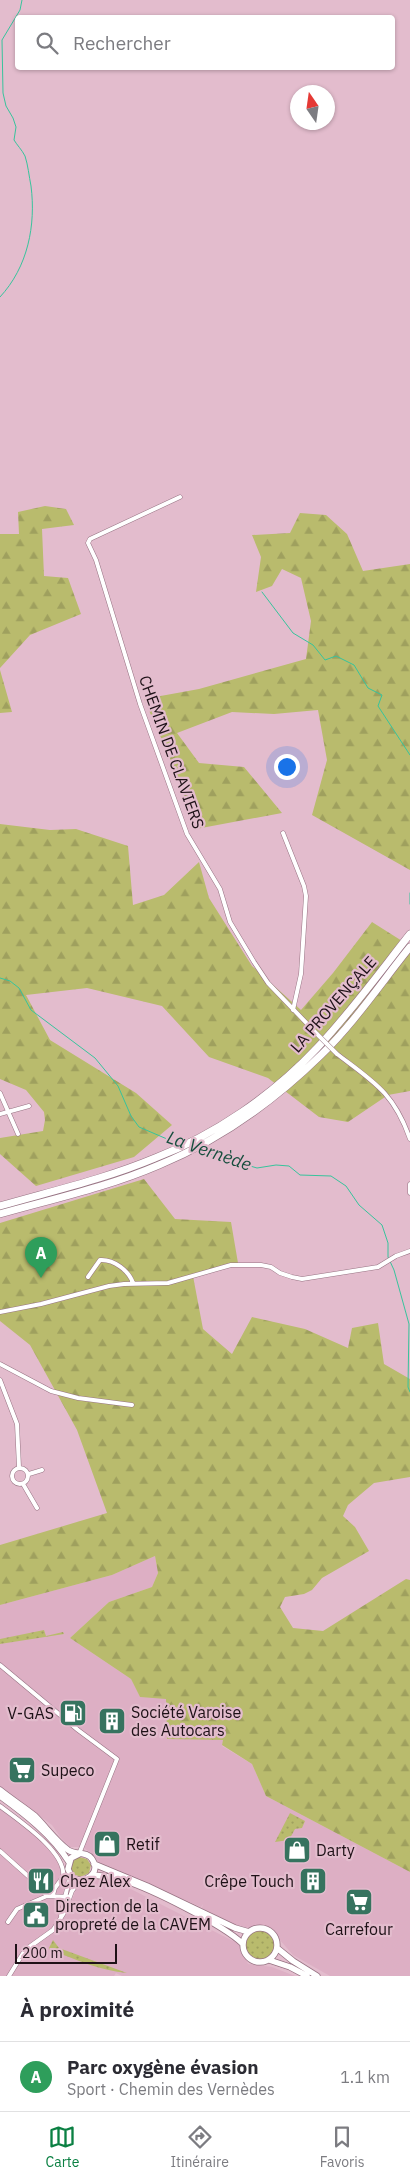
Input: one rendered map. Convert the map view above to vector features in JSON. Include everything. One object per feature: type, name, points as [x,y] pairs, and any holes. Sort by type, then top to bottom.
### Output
[{"type":"highway","name":"LA PROVENÇALE","points":[[0,1206],[123,1170],[174,1150],[212,1131],[255,1102],[316,1049],[350,1011],[410,934]]},
{"type":"highway","name":"LA PROVENÇALE","points":[[0,1214],[116,1181],[204,1144],[262,1106],[322,1054],[355,1017],[410,947]]},
{"type":"main road","points":[[0,1790],[34,1816],[69,1851],[89,1856],[94,1864],[147,1886],[235,1928],[249,1932],[259,1928],[267,1930],[274,1936],[277,1948],[317,1976]]},
{"type":"main road","points":[[0,1796],[35,1823],[69,1862],[70,1875],[78,1880],[84,1880],[92,1875],[124,1881],[149,1891],[218,1926],[243,1944]]},
{"type":"main road","points":[[69,1862],[74,1856],[79,1854]]},
{"type":"main road","points":[[92,1875],[94,1864]]},
{"type":"main road","points":[[249,1932],[243,1944],[244,1952],[251,1960],[260,1962],[269,1960],[290,1967],[307,1976]]},
{"type":"main road","points":[[269,1960],[277,1948]]},
{"type":"street","name":"CHEMIN DE CLAVIERS","points":[[180,497],[90,539],[88,543],[96,560],[140,704],[187,834],[220,889],[230,922],[254,962],[268,983],[317,1034],[338,1054],[380,1086],[394,1103],[410,1139]]},
{"type":"street","points":[[283,834],[304,886],[306,896],[301,974],[293,1010]]},
{"type":"street","points":[[0,1093],[18,1134]]},
{"type":"street","points":[[0,1114],[29,1106]]},
{"type":"street","points":[[410,1184],[410,1193]]},
{"type":"street","points":[[0,1312],[41,1304],[108,1286],[133,1283],[150,1285],[168,1283],[231,1265],[261,1265],[271,1267],[292,1278],[302,1278],[378,1267],[410,1251]]},
{"type":"street","points":[[88,1277],[100,1260],[103,1260],[120,1266],[129,1275],[133,1283]]},
{"type":"street","points":[[0,1364],[51,1391],[78,1398],[132,1405]]},
{"type":"street","points":[[0,1380],[14,1410],[17,1424],[20,1467]]},
{"type":"street","points":[[20,1467],[25,1468],[28,1474],[28,1480],[23,1484]]},
{"type":"street","points":[[20,1467],[13,1472],[12,1478],[15,1482],[23,1484],[37,1508]]},
{"type":"street","points":[[28,1474],[42,1470]]},
{"type":"street","points":[[0,1665],[78,1730],[117,1759],[88,1827],[85,1844],[79,1854]]},
{"type":"street","points":[[0,1806],[46,1844],[60,1862],[63,1878],[55,1888],[53,1895]]},
{"type":"street","points":[[85,1844],[89,1856]]},
{"type":"street","points":[[0,1851],[38,1885],[47,1896]]},
{"type":"street","points":[[9,1976],[25,1950],[53,1930],[61,1916],[67,1896],[70,1875]]},
{"type":"street","points":[[67,1896],[78,1880]]},
{"type":"street","points":[[8,1922],[17,1909],[47,1896],[67,1896]]},
{"type":"shaded area","points":[[155,1556],[158,1573],[152,1587],[109,1602],[70,1638],[131,1679],[140,1697],[167,1698],[223,1740],[222,1746],[252,1764],[266,1796],[410,1872],[410,1976],[330,1976],[293,1955],[271,1930],[263,1926],[249,1928],[235,1925],[202,1908],[203,1904],[201,1907],[99,1863],[93,1854],[82,1847],[70,1847],[52,1825],[0,1786],[0,1605],[112,1575]]},
{"type":"shaded area","points":[[0,1804],[48,1844],[65,1867],[67,1879],[59,1907],[65,1917],[78,1885],[95,1878],[117,1882],[239,1944],[248,1964],[272,1967],[295,1976],[122,1976],[116,1973],[114,1976],[0,1976]]},
{"type":"green space","points":[[45,506],[66,509],[74,525],[42,529],[44,576],[68,578],[81,614],[30,635],[0,668],[0,534],[19,534],[18,512]]},
{"type":"green space","points":[[300,513],[326,515],[347,534],[363,571],[410,564],[410,870],[312,815],[327,760],[318,710],[274,714],[232,712],[177,733],[199,763],[244,767],[282,813],[196,829],[172,763],[144,699],[199,689],[306,659],[311,621],[301,578],[282,569],[272,586],[256,592],[261,557],[252,535],[290,533]]},
{"type":"green space","points":[[0,670],[12,712],[0,713]]},
{"type":"green space","points":[[0,824],[50,830],[76,829],[128,846],[133,905],[164,895],[199,862],[209,898],[252,966],[301,1010],[333,973],[372,922],[410,946],[410,1091],[388,1095],[348,1122],[319,1117],[268,1078],[209,1057],[162,1006],[87,988],[26,995],[50,1040],[136,1093],[172,1125],[134,1157],[36,1186],[0,1154],[0,1138],[43,1131],[45,1120],[44,1112],[26,1090],[0,1079]]},
{"type":"green space","points":[[144,1179],[175,1219],[231,1222],[238,1263],[193,1276],[203,1329],[232,1354],[252,1317],[305,1329],[348,1348],[352,1328],[378,1323],[384,1364],[410,1379],[410,1477],[374,1483],[348,1505],[343,1516],[355,1527],[369,1551],[322,1578],[312,1590],[304,1594],[285,1597],[280,1607],[293,1628],[323,1631],[406,1579],[410,1580],[410,1872],[266,1796],[252,1764],[222,1745],[223,1740],[167,1739],[166,1699],[140,1697],[131,1679],[70,1638],[109,1602],[152,1587],[158,1573],[155,1556],[112,1575],[0,1605],[0,1545],[107,1513],[77,1430],[30,1345],[0,1321],[0,1223]]},
{"type":"green space","points":[[44,1630],[46,1636],[63,1632],[64,1634],[0,1644],[0,1639]]},
{"type":"green space","points":[[290,1813],[305,1821],[302,1828],[295,1829],[289,1840],[275,1842]]},
{"type":"green space","points":[[79,1857],[87,1859],[91,1865],[89,1873],[81,1877],[73,1874],[70,1868],[73,1861]]},
{"type":"green space","points":[[260,1930],[266,1931],[274,1939],[274,1951],[266,1959],[260,1960],[254,1959],[246,1951],[245,1945],[246,1939],[254,1931]]},
{"type":"green space","points":[[53,1940],[59,1948],[127,1973],[98,1967],[50,1950],[49,1948]]},
{"type":"waterway","points":[[17,15],[22,0]]},
{"type":"waterway","points":[[0,297],[10,285],[23,259],[28,245],[32,216],[31,186],[27,163],[24,154],[14,140],[16,127],[6,106],[3,93],[2,40],[15,18]]},
{"type":"waterway","points":[[262,592],[293,633],[313,645],[325,660],[336,656],[354,665],[368,688],[382,695],[378,706],[410,755]]},
{"type":"waterway","points":[[410,893],[410,904]]},
{"type":"waterway","name":"La Vernède","points":[[0,978],[10,981],[19,988],[31,1010],[95,1058],[118,1086],[131,1116],[139,1127],[181,1145]]},
{"type":"waterway","name":"La Vernède","points":[[196,1150],[257,1168],[276,1165],[289,1166],[300,1175],[331,1176],[346,1186],[359,1205],[382,1225],[388,1243],[388,1257],[394,1270],[409,1324],[408,1387],[410,1392]]},
{"type":"place","name":"Parc oxygène évasion","points":[[41,1278]]},
{"type":"place","name":"V-GAS","points":[[73,1713]]},
{"type":"place","name":"Société Varoise des Autocars","points":[[112,1721]]},
{"type":"place","name":"Supeco","points":[[22,1770]]},
{"type":"place","name":"Retif","points":[[107,1844]]},
{"type":"place","name":"Darty","points":[[297,1850]]},
{"type":"place","name":"Chez Alex","points":[[41,1881]]},
{"type":"place","name":"Crêpe Touch","points":[[313,1881]]},
{"type":"place","name":"Carrefour","points":[[359,1902]]},
{"type":"place","name":"Direction de la propreté de la CAVEM","points":[[36,1915]]}]
